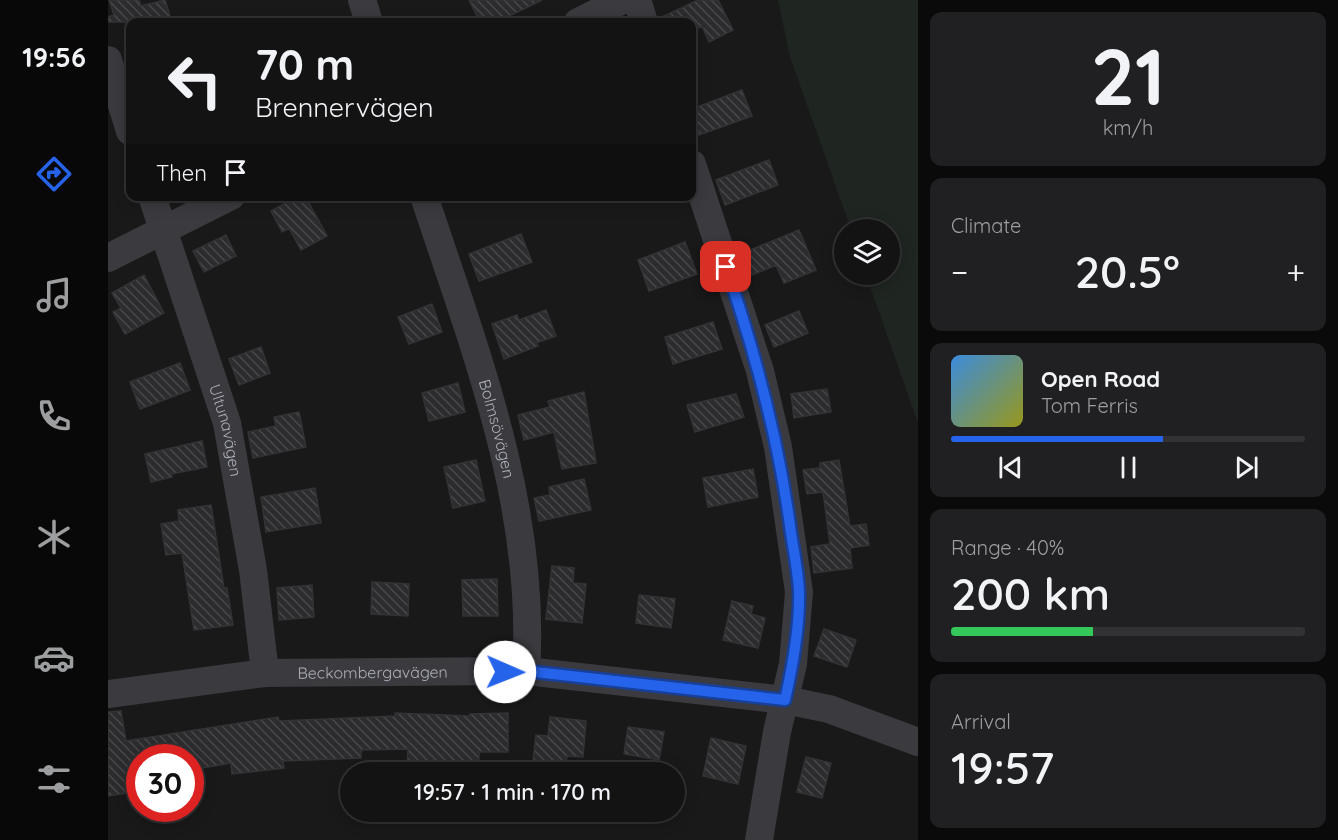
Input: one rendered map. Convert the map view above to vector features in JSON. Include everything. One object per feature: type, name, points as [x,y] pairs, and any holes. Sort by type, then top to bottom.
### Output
[{"type":"street","points":[[362,0],[368,18]]},
{"type":"street","points":[[586,18],[623,0]]},
{"type":"street","points":[[637,0],[643,18]]},
{"type":"street","points":[[108,60],[126,118]]},
{"type":"street","points":[[696,176],[760,371],[778,447],[799,592],[794,664],[777,732],[759,840]]},
{"type":"street","name":"Ultunavägen","points":[[153,201],[227,423],[253,570],[265,673]]},
{"type":"street","points":[[108,258],[221,201]]},
{"type":"street","name":"Bolmsövägen","points":[[426,201],[498,427],[517,511],[529,628],[526,671]]},
{"type":"street","name":"Beckombergavägen","points":[[108,694],[265,673],[526,671],[785,700],[829,709],[918,742]]},
{"type":"shaded area","points":[[778,0],[918,0],[918,423],[870,285],[900,285],[900,219],[847,219],[790,57]]},
{"type":"building","points":[[109,0],[139,0],[141,6],[165,0],[171,18],[126,18],[126,22],[108,22],[108,17],[114,15]]},
{"type":"building","points":[[469,0],[542,0],[505,18],[478,18]]},
{"type":"building","points":[[698,0],[718,0],[733,30],[709,42],[702,26],[696,29],[696,18],[660,18]]},
{"type":"building","points":[[742,90],[752,116],[699,135],[696,107]]},
{"type":"building","points":[[769,160],[778,185],[725,205],[716,180]]},
{"type":"building","points":[[289,201],[308,201],[327,236],[301,250],[289,228],[282,232],[271,211]]},
{"type":"building","points":[[799,230],[816,270],[784,283],[776,265],[752,275],[743,253]]},
{"type":"building","points":[[521,234],[532,262],[479,281],[469,254]]},
{"type":"building","points":[[226,235],[236,256],[204,272],[193,251]]},
{"type":"building","points":[[685,242],[697,274],[649,291],[638,260]]},
{"type":"building","points":[[144,275],[164,313],[125,334],[113,312],[121,308],[112,293]]},
{"type":"building","points":[[432,304],[442,332],[409,344],[398,317]]},
{"type":"building","points":[[546,310],[556,336],[536,343],[538,346],[504,359],[492,324],[517,315],[519,320]]},
{"type":"building","points":[[799,311],[808,333],[774,347],[765,325]]},
{"type":"building","points":[[713,322],[722,349],[673,364],[665,337]]},
{"type":"building","points":[[261,347],[270,373],[239,385],[229,359]]},
{"type":"building","points":[[180,363],[190,390],[140,409],[130,382]]},
{"type":"building","points":[[458,383],[465,412],[429,421],[422,393]]},
{"type":"building","points":[[827,389],[831,412],[794,418],[791,394]]},
{"type":"building","points":[[584,392],[596,463],[562,469],[554,432],[524,440],[518,415],[550,407],[548,401]]},
{"type":"building","points":[[736,394],[744,417],[695,432],[687,405]]},
{"type":"building","points":[[299,412],[306,447],[253,458],[248,432],[276,426],[274,417]]},
{"type":"building","points":[[202,441],[207,467],[171,474],[172,477],[151,482],[145,454]]},
{"type":"building","points":[[476,460],[485,501],[453,508],[444,467]]},
{"type":"building","points":[[839,460],[850,526],[866,524],[869,545],[850,548],[852,568],[814,573],[811,547],[830,544],[823,492],[807,494],[803,470],[820,468],[820,463]]},
{"type":"building","points":[[753,469],[758,497],[708,507],[703,478]]},
{"type":"building","points":[[584,479],[591,510],[539,521],[534,498],[550,495],[549,487]]},
{"type":"building","points":[[315,488],[321,523],[266,532],[261,497]]},
{"type":"building","points":[[211,505],[224,588],[227,588],[233,625],[194,630],[182,553],[166,555],[161,524],[179,521],[178,510]]},
{"type":"building","points":[[552,566],[574,568],[573,583],[586,584],[582,623],[546,619]]},
{"type":"building","points":[[497,579],[498,616],[463,616],[462,580]]},
{"type":"building","points":[[372,582],[409,584],[408,616],[371,614]]},
{"type":"building","points":[[312,585],[314,617],[279,620],[277,588]]},
{"type":"building","points":[[639,595],[675,599],[671,628],[636,623]]},
{"type":"building","points":[[732,601],[753,606],[751,614],[765,618],[758,648],[723,640]]},
{"type":"building","points":[[824,629],[856,640],[847,667],[814,656]]},
{"type":"building","points":[[121,711],[126,741],[278,717],[279,721],[395,716],[395,713],[470,716],[470,714],[508,713],[508,752],[479,752],[479,762],[407,762],[408,749],[361,750],[361,758],[283,761],[284,768],[232,774],[231,763],[204,768],[204,744],[126,744],[126,793],[108,796],[108,712]]},
{"type":"building","points":[[550,717],[586,721],[583,757],[567,756],[566,762],[533,760],[536,735],[548,736]]},
{"type":"building","points":[[628,727],[664,732],[659,760],[624,754]]},
{"type":"building","points":[[711,738],[746,746],[738,784],[703,776]]},
{"type":"building","points":[[806,757],[831,763],[822,798],[797,792]]},
{"type":"route","points":[[505,672],[526,671],[785,700],[794,664],[799,592],[789,515],[778,447],[760,371],[726,267]]}]
